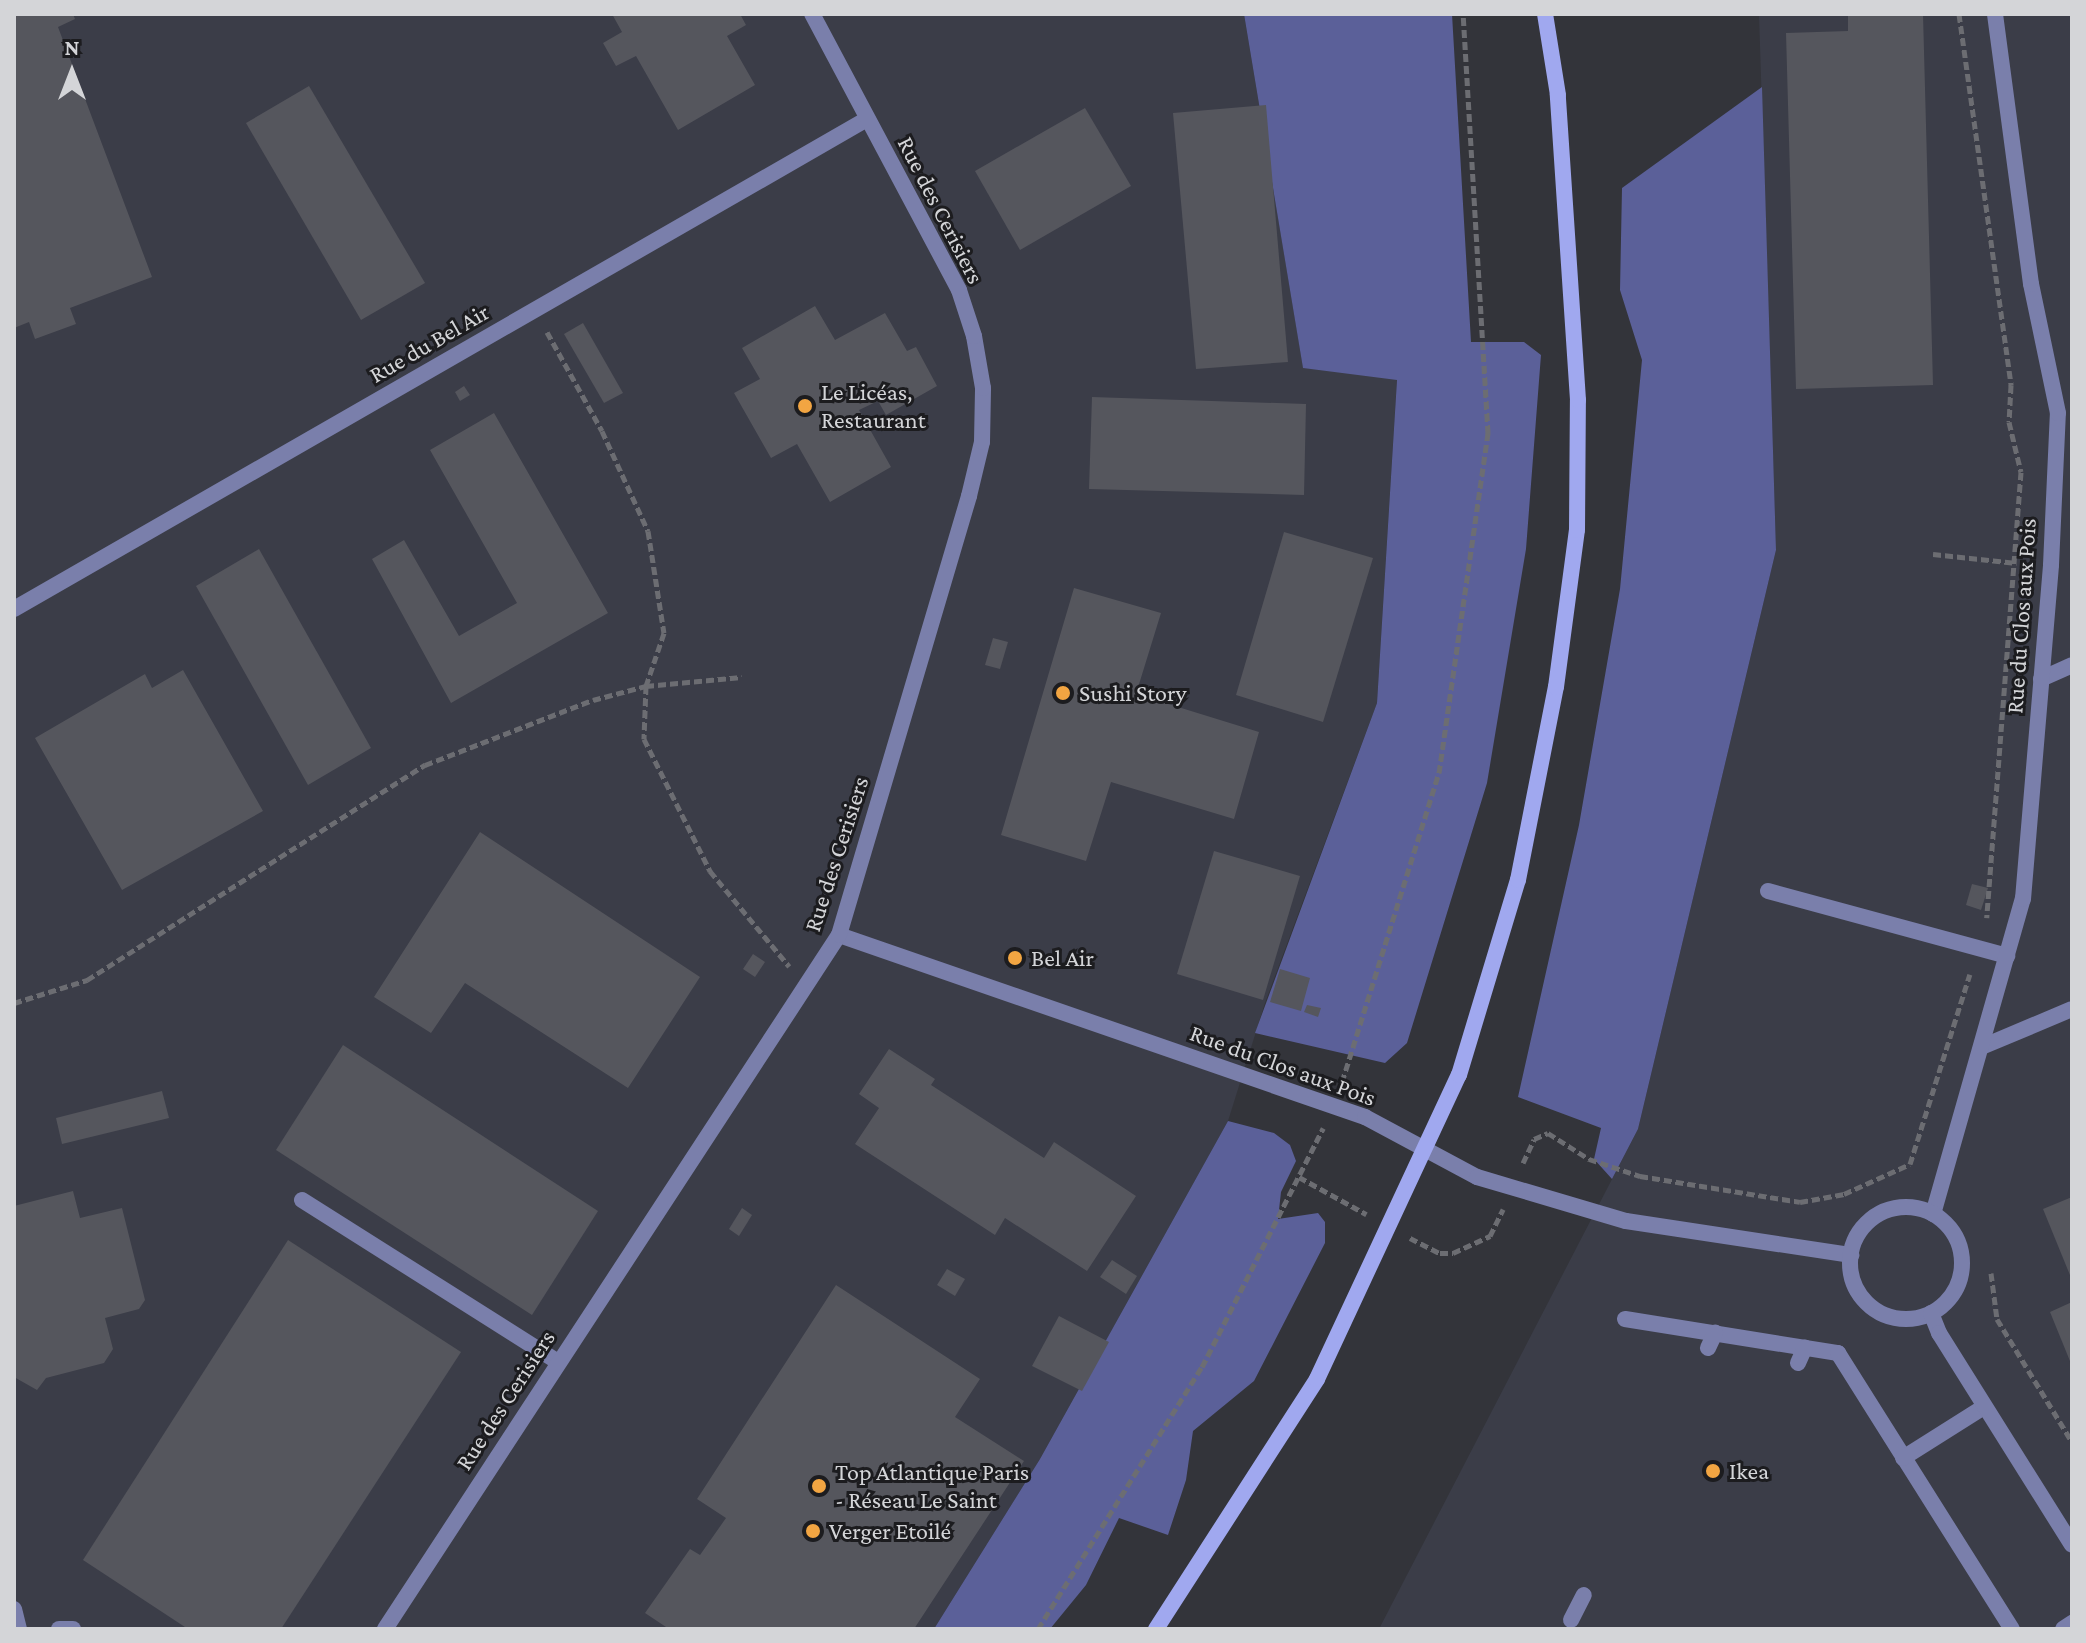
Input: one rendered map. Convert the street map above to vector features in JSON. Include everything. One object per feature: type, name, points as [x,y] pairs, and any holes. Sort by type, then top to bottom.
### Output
[{"type":"main road","points":[[1156,1629],[1317,1379],[1459,1075],[1518,880],[1556,687],[1577,530],[1578,400],[1558,95],[1545,14]]},
{"type":"street","name":"Rue des Cerisiers","points":[[385,1629],[839,935],[982,442],[983,388],[974,336],[959,290],[812,14]]},
{"type":"street","name":"Rue du Clos aux Pois","points":[[1933,1214],[1984,1046],[2023,899],[2065,410],[2033,298],[1995,14]]},
{"type":"street","name":"Rue du Bel Air","points":[[14,609],[867,119]]},
{"type":"street","points":[[2041,679],[2072,665]]},
{"type":"street","points":[[1768,891],[2007,956]]},
{"type":"street","name":"Rue du Clos aux Pois","points":[[839,935],[1365,1117],[1477,1177],[1626,1221],[1851,1255]]},
{"type":"street","points":[[1984,1046],[2072,1009]]},
{"type":"street","points":[[302,1200],[558,1362]]},
{"type":"street","points":[[1899,1207],[1933,1214],[1957,1238],[1962,1255],[1956,1289],[1931,1313],[1897,1318],[1881,1313],[1857,1288],[1851,1255],[1856,1238],[1881,1212],[1899,1207]]},
{"type":"street","points":[[1931,1313],[1984,1407],[2072,1545]]},
{"type":"street","points":[[1625,1319],[1711,1340],[1801,1355],[1838,1353],[2012,1629]]},
{"type":"street","points":[[1862,1422],[1870,1405]]},
{"type":"street","points":[[1903,1458],[1984,1407]]},
{"type":"street","points":[[1916,1508],[1924,1491]]},
{"type":"street","points":[[1972,1596],[1981,1579]]},
{"type":"street","points":[[1571,1620],[1584,1595]]},
{"type":"street","points":[[14,1609],[19,1629]]},
{"type":"street","points":[[2063,1629],[2072,1623]]},
{"type":"street","points":[[59,1629],[73,1629]]},
{"type":"path","points":[[1346,1071],[1439,773],[1488,433],[1463,14]]},
{"type":"path","points":[[1921,1128],[1988,915],[2017,563],[2021,472],[2009,422],[2011,385],[1959,14]]},
{"type":"path","points":[[535,310],[602,431],[648,531],[664,633],[646,686],[644,739],[710,871],[805,986]]},
{"type":"path","points":[[1933,554],[2017,563]]},
{"type":"path","points":[[14,1003],[87,980],[425,765],[593,700],[646,686],[742,677]]},
{"type":"path","points":[[1038,1629],[1202,1367],[1315,1143]]},
{"type":"path","points":[[1991,1273],[1997,1319],[2072,1442]]},
{"type":"shaded area","points":[[14,14],[1244,14],[1303,367],[1397,379],[1377,703],[1265,1003],[1228,1121],[1040,1459],[934,1629],[14,1629]]},
{"type":"shaded area","points":[[1244,14],[1452,14],[1471,342],[1524,342],[1541,355],[1526,549],[1487,783],[1407,1043],[1385,1063],[1255,1033],[1377,703],[1397,380],[1303,368]]},
{"type":"shaded area","points":[[1759,14],[2072,14],[2072,1629],[1379,1629],[1638,1129],[1776,550]]},
{"type":"shaded area","points":[[1762,87],[1776,550],[1638,1129],[1612,1179],[1594,1159],[1601,1128],[1518,1097],[1579,825],[1620,589],[1642,360],[1620,290],[1622,188]]},
{"type":"shaded area","points":[[1228,1121],[1274,1133],[1290,1145],[1296,1161],[1281,1192],[1278,1219],[1318,1213],[1325,1222],[1325,1243],[1254,1381],[1193,1431],[1186,1480],[1168,1535],[1119,1518],[1086,1585],[1050,1629],[934,1629],[1040,1459]]},
{"type":"building","points":[[14,14],[73,14],[75,19],[58,27],[152,277],[70,308],[76,324],[35,339],[29,322],[14,328]]},
{"type":"building","points":[[612,14],[740,14],[746,25],[727,36],[755,85],[678,130],[636,56],[616,66],[603,43],[622,32]]},
{"type":"building","points":[[1848,14],[1923,14],[1933,385],[1796,389],[1786,33],[1848,31]]},
{"type":"building","points":[[309,86],[425,283],[361,320],[246,123]]},
{"type":"building","points":[[1266,105],[1288,362],[1196,369],[1173,113]]},
{"type":"building","points":[[1085,108],[1131,186],[1020,250],[975,171]]},
{"type":"building","name":"Le Licéas, Restaurant","points":[[815,306],[835,340],[885,313],[907,351],[916,347],[937,386],[886,415],[878,401],[859,410],[891,467],[830,502],[797,444],[771,458],[734,393],[760,379],[742,348]]},
{"type":"building","points":[[583,323],[623,393],[604,403],[564,334]]},
{"type":"building","points":[[464,386],[470,395],[460,401],[455,392]]},
{"type":"building","points":[[1092,397],[1306,404],[1304,495],[1089,489]]},
{"type":"building","points":[[494,413],[608,613],[451,703],[372,559],[404,540],[459,636],[517,603],[430,450]]},
{"type":"building","points":[[1284,532],[1373,558],[1323,722],[1236,695]]},
{"type":"building","points":[[259,549],[371,748],[308,785],[196,586]]},
{"type":"building","points":[[1074,588],[1161,613],[1136,694],[1259,732],[1234,819],[1111,782],[1086,861],[1001,835]]},
{"type":"building","points":[[993,638],[1008,642],[1000,669],[985,665]]},
{"type":"building","points":[[183,670],[263,811],[122,890],[35,738],[145,674],[152,688]]},
{"type":"building","points":[[480,832],[700,977],[628,1088],[465,983],[431,1033],[374,997]]},
{"type":"building","points":[[1214,851],[1300,876],[1263,1000],[1177,974]]},
{"type":"building","points":[[1972,884],[1988,888],[1981,910],[1966,905]]},
{"type":"building","points":[[753,954],[765,962],[755,977],[743,969]]},
{"type":"building","points":[[1280,969],[1310,978],[1301,1011],[1270,1002]]},
{"type":"building","points":[[1307,1005],[1321,1008],[1318,1017],[1304,1012]]},
{"type":"building","points":[[343,1045],[598,1211],[532,1315],[276,1150]]},
{"type":"building","points":[[889,1049],[935,1079],[931,1085],[1044,1158],[1054,1142],[1136,1196],[1087,1271],[1005,1218],[995,1235],[855,1144],[879,1108],[859,1094]]},
{"type":"building","points":[[162,1091],[169,1118],[62,1144],[56,1118]]},
{"type":"building","points":[[73,1191],[80,1218],[122,1208],[145,1300],[139,1309],[105,1318],[113,1349],[104,1363],[46,1378],[37,1390],[14,1377],[14,1206]]},
{"type":"building","points":[[2072,1197],[2072,1280],[2043,1209]]},
{"type":"building","points":[[742,1208],[752,1215],[739,1236],[729,1229]]},
{"type":"building","points":[[288,1240],[461,1352],[281,1629],[188,1629],[83,1560]]},
{"type":"building","points":[[1112,1260],[1137,1276],[1126,1294],[1100,1277]]},
{"type":"building","points":[[947,1269],[965,1279],[955,1296],[937,1285]]},
{"type":"building","points":[[836,1285],[980,1379],[955,1417],[1024,1461],[914,1629],[669,1629],[645,1613],[690,1549],[700,1555],[726,1518],[697,1499]]},
{"type":"building","points":[[2072,1302],[2072,1366],[2050,1312]]},
{"type":"building","points":[[1059,1316],[1109,1342],[1082,1391],[1032,1366]]},
{"type":"place","name":"Le Licéas, Restaurant","points":[[805,406]]},
{"type":"place","name":"Sushi Story","points":[[1063,693]]},
{"type":"place","name":"Bel Air","points":[[1015,958]]},
{"type":"place","name":"Ikea","points":[[1713,1471]]},
{"type":"place","name":"Top Atlantique Paris - Réseau Le Saint","points":[[819,1486]]},
{"type":"place","name":"Verger Etoilé","points":[[813,1531]]}]
